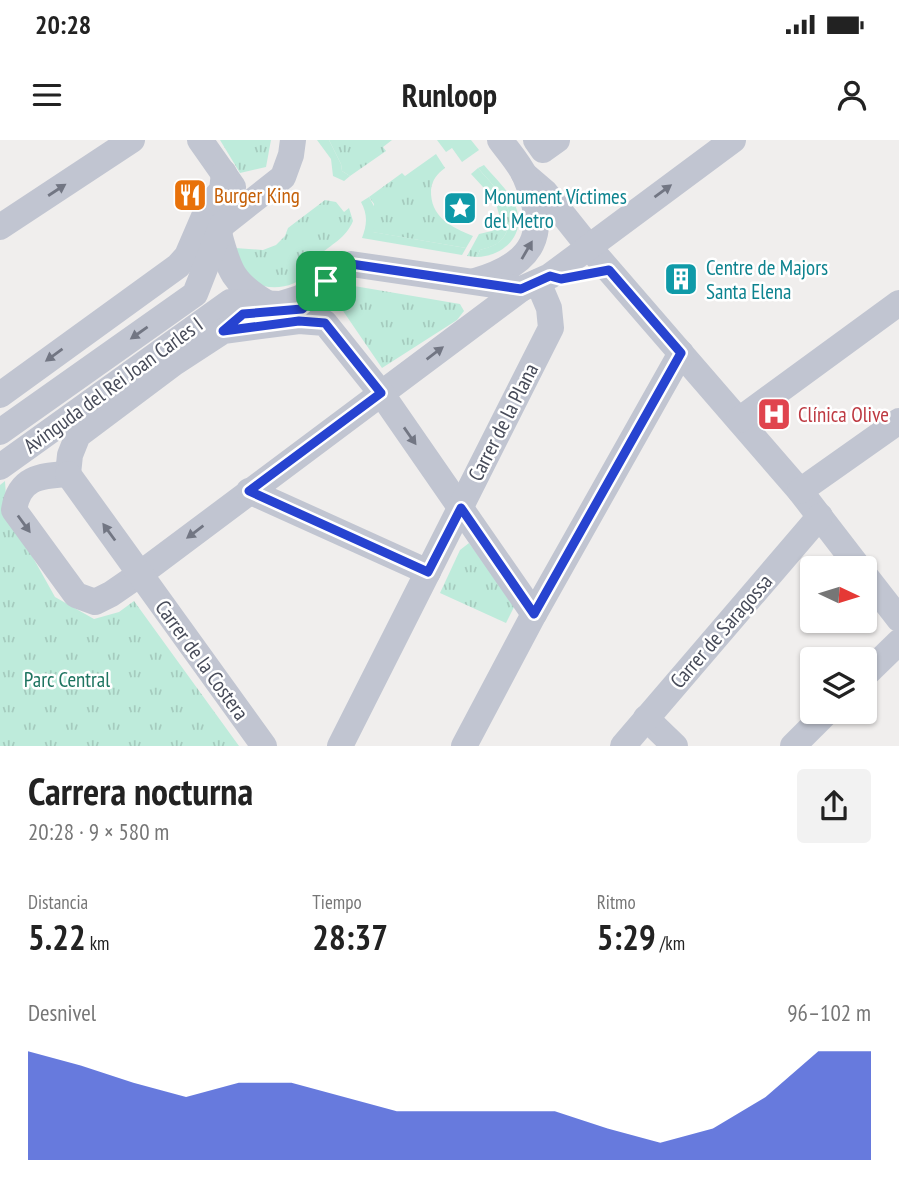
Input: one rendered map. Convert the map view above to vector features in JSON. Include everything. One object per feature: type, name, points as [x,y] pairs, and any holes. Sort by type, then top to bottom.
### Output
[{"type":"street","points":[[0,227],[132,140]]},
{"type":"street","points":[[200,140],[232,183],[222,231],[226,259],[241,287],[269,304]]},
{"type":"street","points":[[1,392],[178,266],[187,256],[222,231],[283,177],[293,140]]},
{"type":"street","points":[[500,140],[524,174],[545,192],[588,246],[800,491],[850,556]]},
{"type":"street","points":[[536,140],[543,150],[557,140]]},
{"type":"street","points":[[68,474],[36,477],[16,495],[14,510],[76,595],[95,602],[140,574],[381,393],[733,140]]},
{"type":"street","points":[[187,256],[209,205],[222,190],[224,173]]},
{"type":"street","points":[[470,283],[504,272],[523,260],[536,233],[536,208],[524,174]]},
{"type":"street","name":"Avinguda del Rei Joan Carles I","points":[[0,432],[195,294],[222,231]]},
{"type":"street","name":"Avinguda del Rei Joan Carles I","points":[[0,467],[230,302],[281,304],[300,298],[351,264],[470,283],[536,283],[609,270]]},
{"type":"street","name":"Avinguda del Rei Joan Carles I","points":[[68,474],[70,455],[78,435],[174,363],[223,331],[243,314],[302,309],[318,295],[326,281]]},
{"type":"street","name":"Carrer de la Plana","points":[[340,746],[551,328],[549,308],[536,283]]},
{"type":"street","points":[[739,420],[899,303]]},
{"type":"street","name":"Avinguda del Rei Joan Carles I","points":[[223,331],[299,321],[325,323],[381,393]]},
{"type":"street","points":[[464,746],[534,614],[681,353]]},
{"type":"street","points":[[381,393],[534,614]]},
{"type":"street","points":[[800,491],[899,421]]},
{"type":"street","name":"Carrer de la Costera","points":[[68,474],[264,746]]},
{"type":"street","points":[[249,491],[428,572]]},
{"type":"street","name":"Carrer de Saragossa","points":[[623,746],[820,516]]},
{"type":"street","points":[[877,591],[899,620]]},
{"type":"street","points":[[877,663],[899,642]]},
{"type":"street","points":[[646,718],[675,746]]},
{"type":"street","points":[[793,746],[815,724]]},
{"type":"green space","points":[[220,140],[271,140],[266,167],[240,173]]},
{"type":"green space","points":[[317,140],[329,140],[342,171],[350,176],[344,181],[333,176],[331,159]]},
{"type":"green space","points":[[329,140],[392,140],[383,147],[386,151],[350,176],[342,171]]},
{"type":"green space","points":[[437,140],[471,140],[479,150],[462,162],[452,148],[446,152]]},
{"type":"green space","points":[[436,154],[445,168],[435,178],[432,186],[434,207],[443,220],[473,236],[466,248],[372,232],[374,204],[369,197],[402,173],[405,176]]},
{"type":"green space","points":[[484,165],[512,199],[518,221],[513,239],[506,246],[498,252],[477,257],[480,250],[493,246],[502,239],[510,222],[507,205],[478,168]]},
{"type":"green space","points":[[478,168],[507,205],[510,222],[500,242],[480,250],[477,257],[467,256],[479,234],[492,231],[500,218],[495,200],[471,174]]},
{"type":"green space","points":[[369,197],[376,210],[373,232],[466,248],[462,255],[362,238],[366,220],[361,202]]},
{"type":"green space","points":[[325,200],[336,202],[344,212],[349,208],[353,221],[346,233],[315,259],[308,273],[296,282],[274,287],[253,281],[235,248],[263,250],[276,245],[285,236],[288,228]]},
{"type":"green space","points":[[354,286],[460,304],[464,311],[457,320],[382,368],[339,305]]},
{"type":"green space","name":"Parc Central","points":[[5,481],[7,511],[55,597],[94,619],[119,612],[134,601],[239,746],[0,746],[0,485]]},
{"type":"green space","points":[[469,543],[515,605],[506,623],[440,593],[460,550]]},
{"type":"place","name":"Burger King","points":[[190,195]]},
{"type":"place","name":"Monument Víctimes del Metro","points":[[460,208]]},
{"type":"place","name":"Centre de Majors Santa Elena","points":[[681,279]]},
{"type":"place","name":"Clínica Olive","points":[[774,414]]},
{"type":"route","points":[[351,264],[521,289],[550,276],[561,279],[609,270],[681,353],[534,614],[461,508],[428,572],[249,491],[381,393],[325,323],[299,321],[223,331],[243,314],[302,309],[318,295],[326,281],[351,264]]}]
